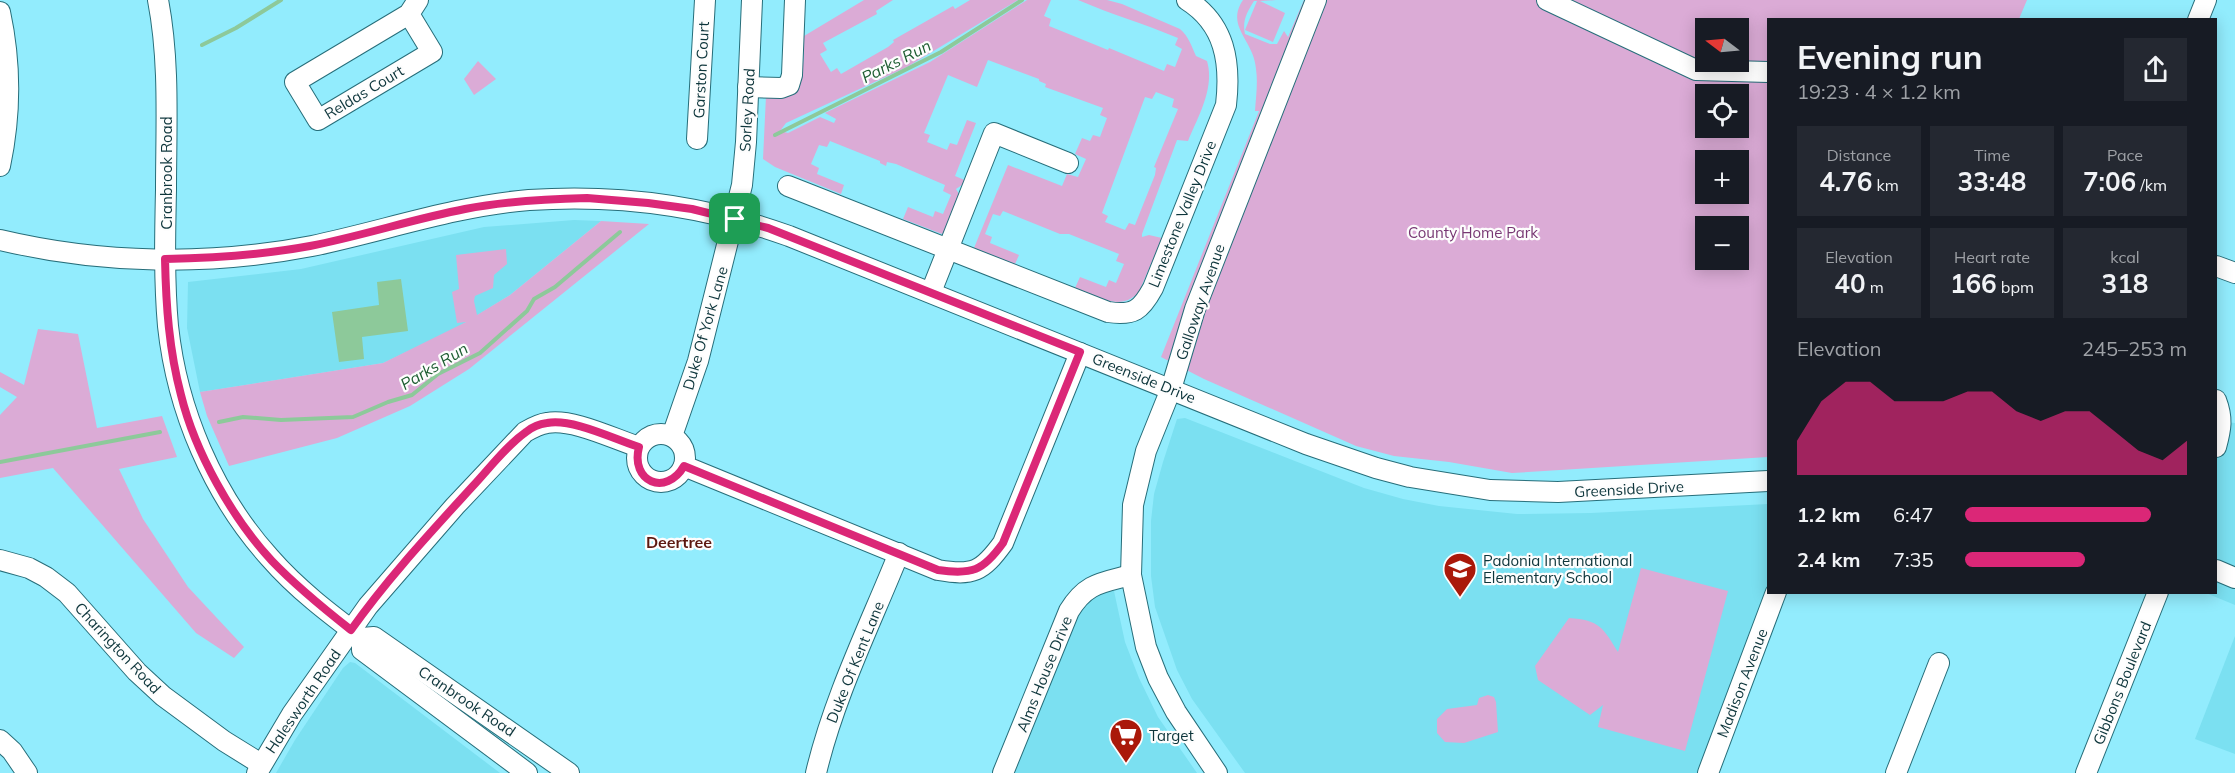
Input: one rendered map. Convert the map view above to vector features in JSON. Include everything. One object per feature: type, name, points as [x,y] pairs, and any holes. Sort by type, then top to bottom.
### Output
[{"type":"street","name":"Cranbrook Road","points":[[158,0],[163,35],[166,91],[165,259],[168,328],[177,380],[186,413],[206,460],[238,518],[267,555],[304,592],[357,634],[374,637],[569,773]]},
{"type":"street","name":"Garston Court","points":[[697,139],[705,0]]},
{"type":"street","name":"Sorley Road","points":[[735,219],[743,175],[752,0]]},
{"type":"street","points":[[748,87],[781,88],[789,85],[792,75],[795,0]]},
{"type":"street","name":"Limestone Valley Drive","points":[[788,186],[1108,312],[1122,315],[1134,312],[1145,303],[1153,288],[1226,105],[1229,80],[1227,59],[1222,42],[1201,9],[1187,0]]},
{"type":"street","name":"Galloway Avenue","points":[[1217,773],[1176,712],[1158,678],[1146,647],[1131,575],[1133,505],[1139,474],[1155,426],[1171,389],[1195,309],[1316,0]]},
{"type":"street","points":[[1547,0],[1696,70],[1767,72]]},
{"type":"street","points":[[2199,18],[2206,0]]},
{"type":"street","name":"Reldas Court","points":[[413,7],[432,52],[318,120],[295,82],[413,7]]},
{"type":"street","points":[[0,12],[8,65],[9,104],[0,165]]},
{"type":"street","points":[[931,292],[994,133],[1068,163]]},
{"type":"street","name":"Greenside Drive","points":[[0,240],[64,253],[105,258],[209,258],[284,250],[466,209],[528,200],[587,198],[673,206],[735,219],[789,236],[1343,458],[1376,468],[1445,484],[1490,490],[1558,492],[1767,481]]},
{"type":"street","name":"Duke Of York Lane","points":[[672,436],[698,362],[735,219]]},
{"type":"street","points":[[2217,266],[2235,273]]},
{"type":"street","points":[[684,466],[938,570],[963,573],[979,569],[992,558],[1003,543],[1080,352]]},
{"type":"street","points":[[2217,403],[2222,416],[2217,443]]},
{"type":"street","name":"Halesworth Road","points":[[259,768],[292,714],[357,634],[368,606],[432,532],[525,432],[549,422],[563,423],[639,447]]},
{"type":"street","points":[[662,434],[672,436],[683,448],[684,466],[679,475],[670,481],[653,482],[644,477],[637,467],[636,457],[639,447],[651,436],[662,434]]},
{"type":"street","name":"Duke Of Kent Lane","points":[[816,773],[824,739],[899,553]]},
{"type":"street","name":"Charington Road","points":[[0,560],[29,568],[46,577],[67,593],[137,672],[164,696],[259,768]]},
{"type":"street","points":[[2217,570],[2235,578]]},
{"type":"street","name":"Alms House Drive","points":[[1003,773],[1069,611],[1076,599],[1086,589],[1131,575]]},
{"type":"street","name":"Madison Avenue","points":[[1708,773],[1775,594]]},
{"type":"street","name":"Gibbons Boulevard","points":[[2086,773],[2157,594]]},
{"type":"street","name":"Cranbrook Road","points":[[357,634],[362,650],[527,773]]},
{"type":"street","points":[[1896,773],[1939,663]]},
{"type":"street","points":[[0,740],[12,751],[27,773]]},
{"type":"shaded area","points":[[574,220],[601,221],[510,295],[453,330],[383,363],[200,392],[187,328],[188,282],[301,269],[484,227]]},
{"type":"shaded area","points":[[401,279],[408,331],[362,337],[364,359],[339,362],[332,312],[379,305],[377,282]]},
{"type":"shaded area","name":"Padonia International Elementary School","points":[[1185,418],[1364,488],[1439,506],[1517,514],[1591,513],[1767,504],[1767,592],[1700,773],[1245,773],[1192,699],[1177,670],[1155,607],[1151,576],[1151,521],[1154,494],[1177,419]]},
{"type":"shaded area","points":[[2217,421],[2235,423],[2235,605],[2208,594],[2217,594]]},
{"type":"shaded area","points":[[1109,589],[1114,591],[1125,642],[1139,678],[1158,717],[1197,773],[1011,773],[1078,615],[1092,597]]},
{"type":"shaded area","points":[[2235,636],[2235,754],[2195,739]]},
{"type":"shaded area","points":[[350,662],[355,663],[500,773],[276,773],[343,668]]},
{"type":"green space","points":[[864,0],[893,0],[876,11],[877,14],[823,43],[827,50],[820,54],[831,72],[837,68],[841,74],[888,47],[894,42],[893,40],[953,6],[955,9],[970,0],[1018,0],[907,67],[786,123],[780,131],[788,133],[820,117],[834,123],[836,119],[825,113],[930,62],[1027,0],[1051,0],[1044,16],[1051,19],[1049,26],[1164,71],[1167,64],[1175,67],[1182,49],[1175,45],[1178,38],[1078,0],[1107,0],[1122,4],[1180,29],[1188,38],[1196,56],[1207,61],[1209,82],[1201,112],[1188,141],[1177,140],[1142,234],[1142,237],[1149,235],[1162,238],[1139,292],[1132,298],[1116,302],[1075,288],[1080,277],[1106,287],[1109,280],[1116,283],[1124,264],[1116,261],[1119,254],[1003,211],[1000,216],[993,214],[985,234],[992,237],[990,243],[1019,255],[1015,264],[974,248],[1008,165],[1062,186],[1067,174],[1078,177],[1086,159],[1075,154],[1082,138],[1090,141],[1093,135],[1100,137],[1107,118],[1100,115],[1103,108],[1045,87],[1046,84],[1039,79],[988,60],[977,87],[948,75],[924,133],[930,135],[927,142],[947,150],[950,143],[957,145],[967,120],[976,123],[955,176],[967,181],[965,189],[962,185],[956,189],[961,194],[947,229],[942,234],[903,219],[908,207],[933,217],[935,211],[943,214],[951,195],[943,191],[945,185],[896,164],[887,162],[886,166],[880,161],[830,141],[827,147],[819,145],[811,164],[819,168],[817,174],[844,185],[841,194],[775,167],[763,159],[766,96],[790,95],[799,86],[803,69],[804,36]],"holes":[[[1156,92],[1174,99],[1172,107],[1178,109],[1154,167],[1156,168],[1155,175],[1135,225],[1129,223],[1125,230],[1105,222],[1108,216],[1102,213],[1145,97],[1152,99]]]},
{"type":"green space","name":"County Home Park","points":[[1243,0],[1276,0],[1260,1],[1285,13],[1273,42],[1245,30],[1257,1],[1254,1],[1247,13],[1244,29],[1245,34],[1270,44],[1277,44],[1284,31],[1288,37],[1304,0],[2027,0],[2019,18],[1767,18],[1767,457],[1512,473],[1449,462],[1394,456],[1356,446],[1204,379],[1161,357],[1259,111],[1255,111],[1257,79],[1254,59],[1239,26],[1238,10]]},
{"type":"green space","points":[[478,61],[496,79],[474,95],[464,79]]},
{"type":"green space","points":[[601,221],[649,224],[469,369],[410,406],[337,438],[229,466],[207,416],[200,392],[383,363],[466,322],[457,323],[452,292],[459,289],[456,255],[506,249],[507,264],[494,275],[493,288],[475,296],[477,315],[510,295]]},
{"type":"green space","points":[[38,329],[78,334],[97,428],[162,416],[177,457],[119,469],[143,519],[188,587],[244,647],[234,658],[196,633],[53,468],[0,478],[0,415],[17,397],[0,387],[0,372],[24,385]]},
{"type":"green space","points":[[1641,568],[1728,591],[1685,751],[1598,727],[1603,705],[1590,715],[1538,680],[1535,666],[1569,618],[1588,621],[1600,627],[1618,652]]},
{"type":"green space","points":[[1488,695],[1494,697],[1496,702],[1498,732],[1464,743],[1445,742],[1437,733],[1437,719],[1447,709],[1477,705],[1479,698]]},
{"type":"waterway","points":[[202,45],[236,28],[281,0]]},
{"type":"waterway","name":"Parks Run","points":[[775,135],[941,52],[1022,0]]},
{"type":"waterway","name":"Parks Run","points":[[219,422],[243,417],[281,420],[353,417],[388,402],[412,395],[438,374],[480,353],[527,311],[534,299],[555,287],[620,232]]},
{"type":"waterway","name":"Parks Run","points":[[0,462],[160,432]]},
{"type":"place","name":"Padonia International Elementary School","points":[[1460,598]]},
{"type":"place","name":"Target","points":[[1126,764]]},
{"type":"district","name":"Deertree","points":[[679,542]]},
{"type":"route","points":[[587,198],[620,200],[692,209],[735,219],[768,228],[819,247],[1080,352],[1003,543],[992,558],[979,569],[963,573],[938,570],[684,466],[679,475],[670,481],[653,482],[644,477],[637,467],[636,457],[639,447],[581,427],[549,422],[525,432],[500,457],[408,559],[351,630],[304,592],[271,560],[252,537],[227,499],[193,431],[181,397],[168,328],[165,259],[232,257],[311,246],[428,217],[528,200],[587,198]]}]
